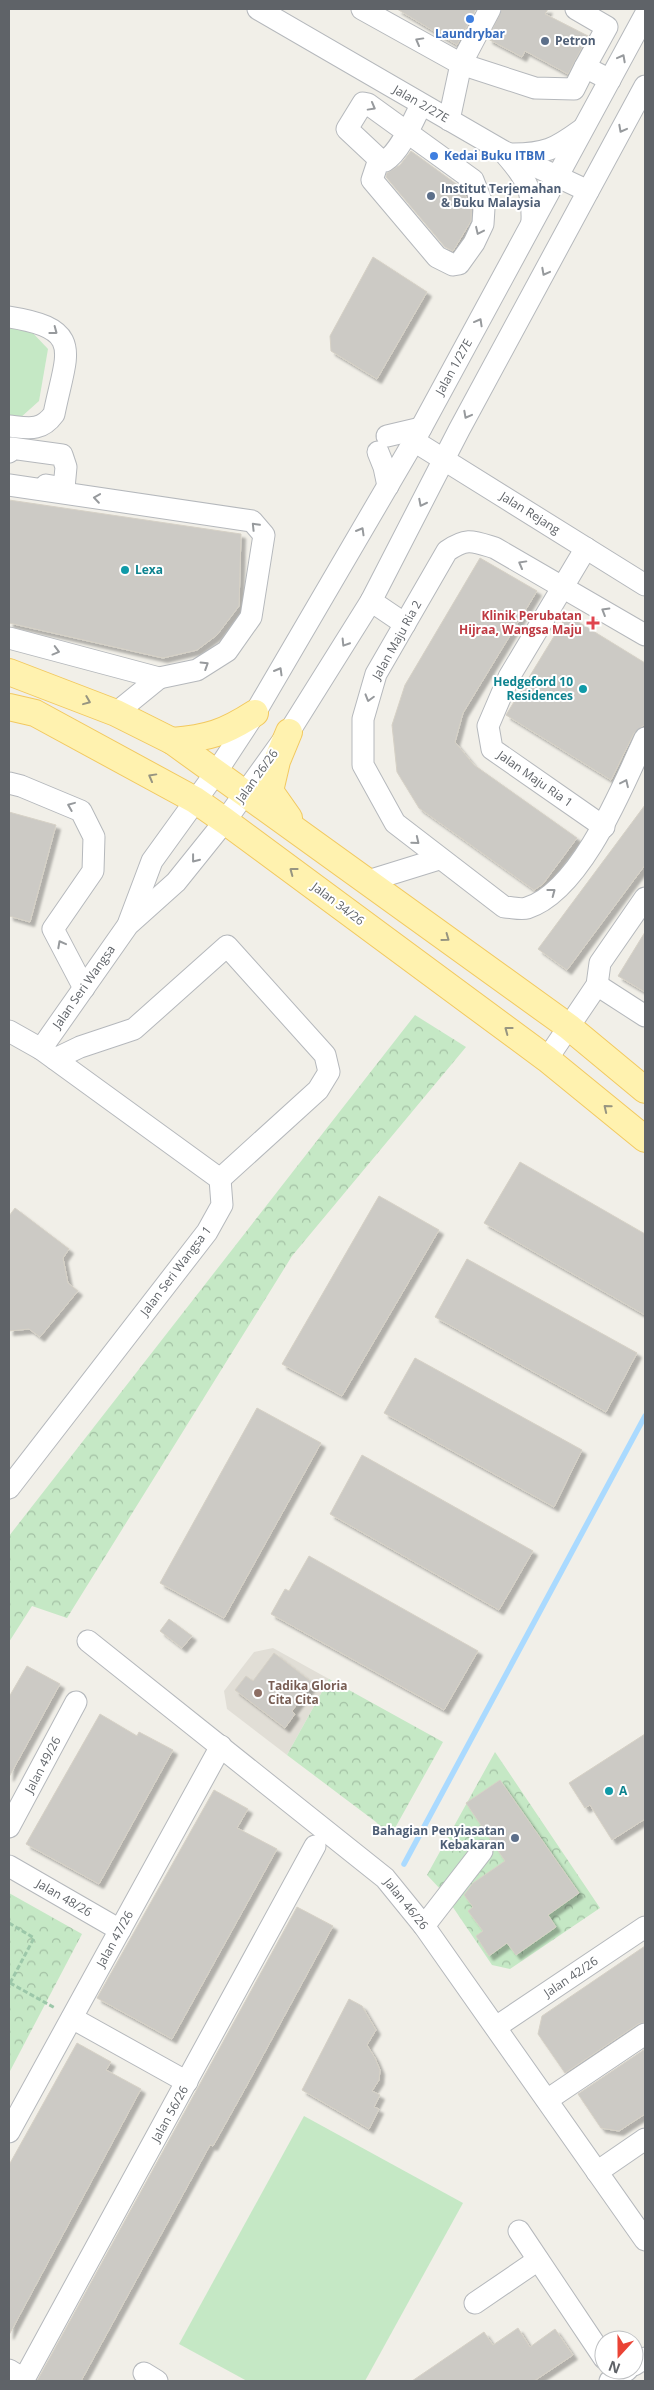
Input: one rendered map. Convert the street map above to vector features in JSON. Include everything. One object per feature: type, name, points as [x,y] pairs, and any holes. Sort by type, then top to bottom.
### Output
[{"type":"main road","points":[[9,672],[116,713],[172,740],[569,1027],[645,1090]]},
{"type":"main road","name":"Jalan 34/26","points":[[9,707],[35,713],[195,800],[225,820],[547,1059],[645,1138]]},
{"type":"main road","points":[[172,740],[212,736],[234,726],[255,713]]},
{"type":"main road","points":[[288,732],[277,761],[270,790],[285,814],[303,834]]},
{"type":"street","name":"Jalan 2/27E","points":[[258,9],[421,105],[507,153],[588,191]]},
{"type":"street","points":[[362,9],[461,64],[535,88],[574,89],[606,27],[576,9]]},
{"type":"street","points":[[448,120],[461,64],[490,9]]},
{"type":"street","name":"Jalan 1/27E","points":[[255,713],[417,435],[645,15]]},
{"type":"street","points":[[586,67],[610,80]]},
{"type":"street","points":[[288,732],[371,601],[444,460],[645,86]]},
{"type":"street","points":[[379,159],[372,180],[437,257],[453,265],[459,264],[474,243],[483,224],[484,208],[481,196],[473,180],[407,131],[368,104],[363,103],[347,129],[379,159],[385,161],[391,157],[407,131],[421,105]]},
{"type":"street","points":[[507,153],[538,154],[562,144],[585,126]]},
{"type":"street","points":[[507,153],[528,183],[533,199],[532,224]]},
{"type":"street","points":[[9,317],[35,321],[53,328],[61,336],[66,350],[54,414],[48,422],[37,429],[9,426]]},
{"type":"street","points":[[35,451],[37,429]]},
{"type":"street","points":[[388,486],[384,466],[383,444],[417,435]]},
{"type":"street","name":"Jalan Rejang","points":[[417,435],[444,460],[645,585]]},
{"type":"street","points":[[9,452],[11,448],[62,455],[66,467],[64,488],[9,480]]},
{"type":"street","points":[[9,485],[252,520],[264,535],[251,617],[227,651],[197,670],[159,678],[9,638]]},
{"type":"street","name":"Jalan Maju Ria 2","points":[[645,635],[495,548],[472,540],[460,542],[447,550],[376,674],[364,719],[363,765],[395,824],[504,907],[526,908],[555,891],[574,870],[604,827],[645,738]]},
{"type":"street","name":"Jalan Maju Ria 1","points":[[586,548],[565,587],[509,677],[488,726],[492,749],[604,827]]},
{"type":"street","points":[[371,601],[405,624]]},
{"type":"street","points":[[116,713],[159,678]]},
{"type":"street","points":[[9,720],[35,713]]},
{"type":"street","points":[[195,800],[217,771],[255,713]]},
{"type":"street","name":"Jalan 26/26","points":[[225,820],[288,732]]},
{"type":"street","points":[[9,784],[21,786],[81,810],[94,837],[93,871],[53,929],[84,988]]},
{"type":"street","name":"Jalan Seri Wangsa","points":[[128,925],[152,861],[195,800]]},
{"type":"street","name":"Jalan Seri Wangsa","points":[[48,1054],[84,988],[128,925],[176,882],[225,820]]},
{"type":"street","points":[[368,881],[439,859]]},
{"type":"street","points":[[547,1059],[597,985],[600,963],[645,898]]},
{"type":"street","points":[[9,1031],[48,1054],[220,1178],[318,1090],[329,1072],[325,1054],[227,946],[134,1029],[80,1047],[48,1054]]},
{"type":"street","points":[[597,985],[645,1016]]},
{"type":"street","name":"Jalan Seri Wangsa 1","points":[[9,1488],[207,1232],[222,1205],[220,1178]]},
{"type":"street","name":"Jalan 46/26","points":[[88,1640],[385,1878],[424,1926],[645,2240]]},
{"type":"street","name":"Jalan 49/26","points":[[9,1828],[76,1702]]},
{"type":"street","name":"Jalan 47/26","points":[[9,2132],[221,1746]]},
{"type":"street","name":"Jalan 56/26","points":[[19,2377],[187,2082],[315,1846]]},
{"type":"street","points":[[424,1926],[482,1851]]},
{"type":"street","name":"Jalan 48/26","points":[[9,1866],[120,1930]]},
{"type":"street","name":"Jalan 42/26","points":[[496,2027],[645,1927]]},
{"type":"street","points":[[72,2018],[187,2082]]},
{"type":"street","points":[[548,2100],[645,2034]]},
{"type":"street","points":[[597,2172],[641,2150]]},
{"type":"street","points":[[520,2231],[594,2343]]},
{"type":"street","points":[[475,2303],[538,2260]]},
{"type":"path","points":[[9,1923],[34,1938],[9,1984],[72,2018]]},
{"type":"shaded area","points":[[273,1648],[329,1679],[287,1755],[227,1709],[224,1691],[254,1652]]},
{"type":"green space","points":[[9,327],[30,330],[48,349],[39,401],[20,418],[9,416]]},
{"type":"green space","points":[[415,1015],[466,1047],[292,1256],[67,1618],[32,1606],[9,1642],[9,1536]]},
{"type":"green space","points":[[329,1679],[443,1742],[390,1837],[376,1822],[287,1755]]},
{"type":"green space","points":[[495,1752],[600,1908],[510,1969],[492,1965],[442,1891],[427,1875]]},
{"type":"green space","points":[[9,1893],[82,1934],[9,2073]]},
{"type":"green space","points":[[304,2116],[463,2203],[365,2381],[247,2381],[179,2344]]},
{"type":"building","points":[[397,9],[476,9],[457,45]]},
{"type":"building","points":[[502,9],[548,9],[545,14],[588,36],[568,74],[525,51],[522,57],[488,39]]},
{"type":"building","points":[[411,151],[463,189],[471,210],[471,221],[453,251],[445,247],[386,177],[387,173],[400,165]]},
{"type":"building","points":[[373,257],[427,292],[377,379],[331,351],[330,336]]},
{"type":"building","name":"Lexa","points":[[9,500],[241,534],[239,606],[217,635],[197,650],[163,658],[9,623]]},
{"type":"building","points":[[480,558],[537,591],[463,713],[455,742],[474,765],[577,838],[543,884],[534,890],[419,808],[397,772],[392,725],[405,685]]},
{"type":"building","name":"Hedgeford 10 Residences","points":[[567,615],[645,663],[645,724],[634,733],[611,780],[506,715]]},
{"type":"building","points":[[645,805],[645,865],[567,970],[538,949]]},
{"type":"building","points":[[9,812],[56,825],[30,922],[9,916]]},
{"type":"building","points":[[645,932],[645,992],[618,976]]},
{"type":"building","points":[[520,1162],[645,1234],[645,1315],[484,1223]]},
{"type":"building","points":[[379,1196],[439,1230],[342,1396],[282,1364]]},
{"type":"building","points":[[15,1208],[69,1249],[63,1258],[68,1283],[78,1291],[40,1337],[29,1329],[9,1331],[9,1216]]},
{"type":"building","points":[[467,1259],[637,1353],[606,1412],[435,1317]]},
{"type":"building","points":[[415,1358],[582,1450],[554,1507],[384,1413]]},
{"type":"building","points":[[257,1408],[321,1443],[224,1618],[160,1583]]},
{"type":"building","points":[[362,1455],[533,1551],[499,1610],[330,1514]]},
{"type":"building","points":[[309,1556],[478,1651],[444,1710],[271,1614],[285,1589],[289,1591]]},
{"type":"building","points":[[169,1619],[192,1636],[182,1648],[160,1631]]},
{"type":"building","name":"Tadika Gloria Cita Cita","points":[[274,1653],[313,1683],[292,1711],[295,1714],[285,1728],[235,1690],[246,1676],[253,1681]]},
{"type":"building","points":[[27,1666],[60,1684],[9,1777],[9,1697]]},
{"type":"building","points":[[100,1714],[137,1736],[139,1732],[173,1750],[99,1884],[26,1844]]},
{"type":"building","name":"A","points":[[645,1734],[645,1819],[612,1840],[590,1805],[585,1808],[569,1783]]},
{"type":"building","name":"Bahagian Penyiasatan Kebakaran","points":[[500,1780],[579,1893],[548,1915],[556,1927],[516,1955],[507,1943],[489,1956],[476,1936],[483,1931],[468,1911],[473,1907],[464,1895],[473,1883],[505,1861],[466,1803]]},
{"type":"building","points":[[214,1790],[248,1809],[237,1828],[277,1849],[172,2039],[97,1998]]},
{"type":"building","points":[[297,1907],[333,1926],[247,2085],[213,2146],[210,2145],[81,2381],[37,2381]]},
{"type":"building","points":[[645,1946],[645,2022],[638,2024],[565,2073],[538,2034],[542,2016]]},
{"type":"building","points":[[349,1999],[362,2006],[376,2030],[367,2045],[380,2070],[379,2080],[372,2091],[380,2095],[374,2107],[379,2109],[369,2129],[302,2090]]},
{"type":"building","points":[[77,2043],[111,2062],[106,2070],[141,2089],[9,2335],[9,2165]]},
{"type":"building","points":[[645,2049],[645,2114],[619,2131],[601,2128],[578,2094]]},
{"type":"building","points":[[518,2328],[530,2347],[555,2329],[573,2355],[534,2381],[412,2381],[484,2332],[493,2345]]},
{"type":"waterway","points":[[404,1864],[645,1416]]},
{"type":"place","name":"Laundrybar","points":[[470,19]]},
{"type":"place","name":"Petron","points":[[545,41]]},
{"type":"place","name":"Kedai Buku ITBM","points":[[434,156]]},
{"type":"place","name":"Institut Terjemahan & Buku Malaysia","points":[[431,196]]},
{"type":"place","name":"Lexa","points":[[125,570]]},
{"type":"place","name":"Klinik Perubatan Hijraa, Wangsa Maju","points":[[593,623]]},
{"type":"place","name":"Hedgeford 10 Residences","points":[[583,689]]},
{"type":"place","name":"Tadika Gloria Cita Cita","points":[[258,1693]]},
{"type":"place","name":"A","points":[[609,1791]]},
{"type":"place","name":"Bahagian Penyiasatan Kebakaran","points":[[515,1838]]}]
